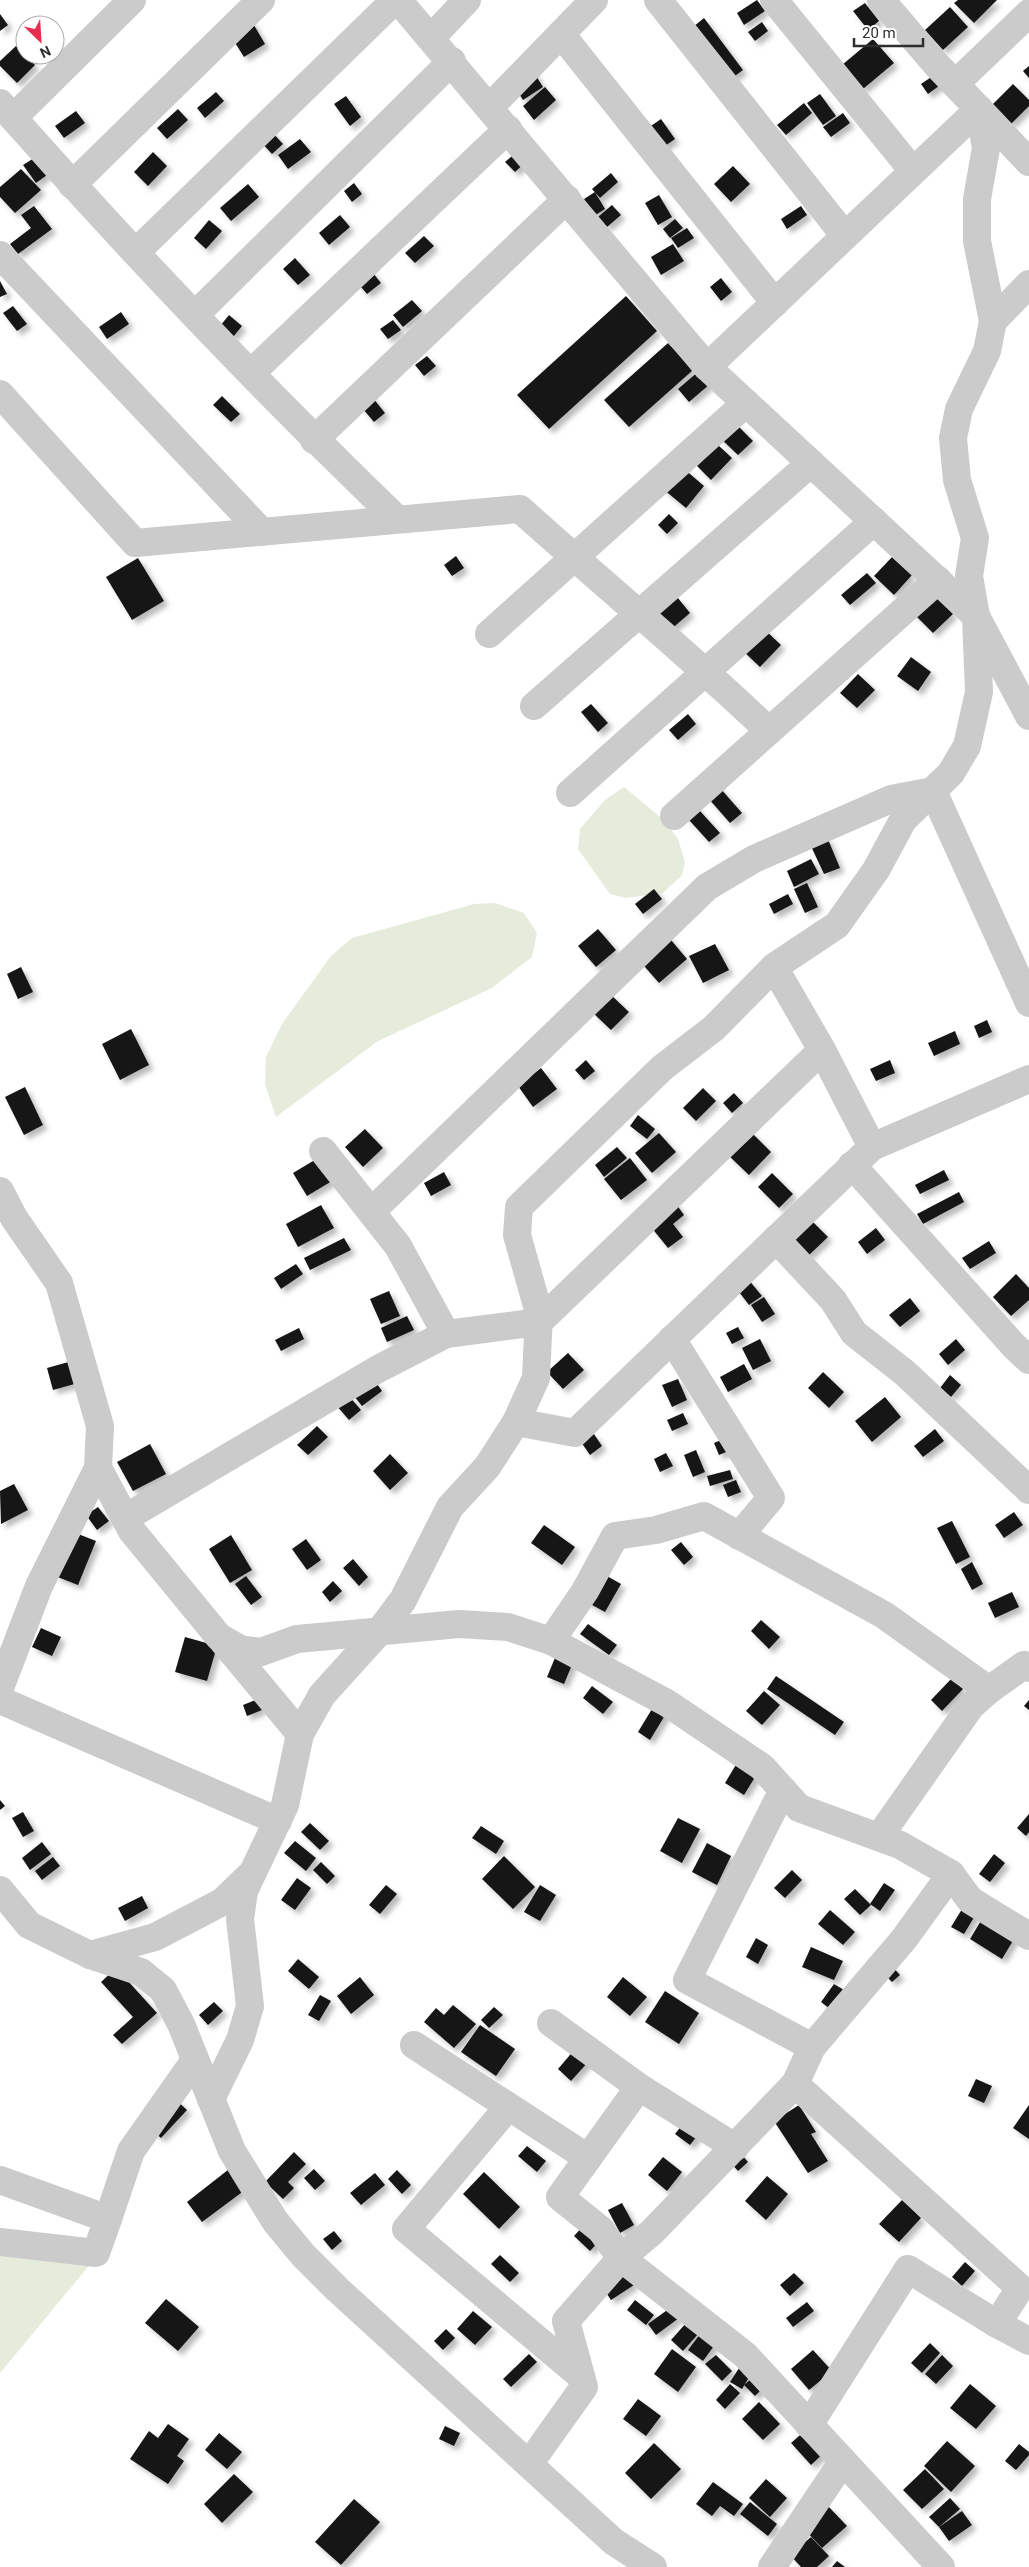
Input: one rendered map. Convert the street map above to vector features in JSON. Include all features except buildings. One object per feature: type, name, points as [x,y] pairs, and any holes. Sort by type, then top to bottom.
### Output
[{"type":"street","points":[[132,0],[6,111],[72,185],[314,440],[397,519]]},
{"type":"street","points":[[72,185],[261,0]]},
{"type":"street","points":[[136,252],[397,0],[432,37],[707,367],[976,616],[1029,716]]},
{"type":"street","points":[[432,37],[468,0]]},
{"type":"street","points":[[490,107],[594,0]]},
{"type":"street","points":[[658,0],[845,236]]},
{"type":"street","points":[[774,0],[913,171]]},
{"type":"street","points":[[895,5],[955,84],[1027,157]]},
{"type":"street","points":[[955,84],[1029,13]]},
{"type":"street","points":[[561,34],[775,303]]},
{"type":"street","points":[[196,315],[452,62]]},
{"type":"street","points":[[707,367],[979,109]]},
{"type":"street","points":[[211,2099],[240,2040],[250,2006],[240,1919],[244,1891],[285,1806],[300,1734],[322,1695],[379,1632],[403,1600],[450,1507],[487,1467],[516,1422],[536,1378],[539,1313],[517,1235],[519,1207],[662,1068],[714,1028],[774,967],[837,925],[876,870],[903,820],[950,773],[967,746],[980,692],[976,616],[969,576],[975,538],[957,480],[953,438],[959,409],[987,351],[993,321],[976,241],[977,199],[986,148],[979,109]]},
{"type":"street","points":[[251,374],[508,129]]},
{"type":"street","points":[[314,440],[567,199]]},
{"type":"street","points":[[0,255],[262,532]]},
{"type":"street","points":[[993,321],[1029,284]]},
{"type":"street","points":[[0,394],[135,543],[520,509],[638,615],[706,670],[769,731]]},
{"type":"street","points":[[489,634],[746,403]]},
{"type":"street","points":[[534,706],[811,463]]},
{"type":"street","points":[[570,794],[874,521]]},
{"type":"street","points":[[674,816],[938,580]]},
{"type":"street","points":[[933,791],[1029,1003]]},
{"type":"street","points":[[372,1211],[708,887],[754,859],[891,799],[933,791]]},
{"type":"street","points":[[774,967],[822,1050],[872,1147]]},
{"type":"street","points":[[125,1518],[378,1369],[446,1334],[538,1322],[822,1050]]},
{"type":"street","points":[[516,1422],[575,1433],[872,1147],[1029,1079]]},
{"type":"street","points":[[323,1151],[398,1246],[446,1334]]},
{"type":"street","points":[[852,1165],[1014,1346],[1029,1360]]},
{"type":"street","points":[[0,1191],[14,1218],[59,1283],[100,1426],[98,1468],[39,1586],[0,1688]]},
{"type":"street","points":[[776,1239],[833,1300],[854,1333],[905,1373],[1029,1490]]},
{"type":"street","points":[[672,1339],[770,1498],[739,1536]]},
{"type":"street","points":[[98,1468],[132,1531],[300,1734]]},
{"type":"street","points":[[551,1641],[585,1591],[615,1536],[656,1530],[704,1516],[884,1615],[989,1690]]},
{"type":"street","points":[[219,1637],[240,1649],[261,1652],[296,1639],[460,1624],[508,1627],[551,1641],[667,1703],[762,1768],[799,1808],[900,1845],[951,1874],[970,1900],[1029,1936]]},
{"type":"street","points":[[879,1837],[971,1706],[989,1690],[1024,1665],[1029,1668]]},
{"type":"street","points":[[0,1700],[278,1821]]},
{"type":"street","points":[[783,1790],[687,1980],[812,2047]]},
{"type":"street","points":[[90,1955],[155,1937],[222,1902],[253,1872]]},
{"type":"street","points":[[529,2464],[584,2387],[566,2321],[621,2258],[652,2232],[795,2084],[812,2047],[904,1939],[951,1874]]},
{"type":"street","points":[[0,1890],[29,1925],[90,1955],[141,1972],[163,1990],[195,2060],[232,2151],[275,2221],[303,2255],[337,2289],[614,2542],[648,2566]]},
{"type":"street","points":[[551,2023],[639,2087],[735,2147]]},
{"type":"street","points":[[414,2045],[588,2158]]},
{"type":"street","points":[[0,2242],[96,2253],[131,2151],[195,2060]]},
{"type":"street","points":[[795,2084],[1024,2280],[998,2324]]},
{"type":"street","points":[[639,2087],[560,2197],[601,2230],[621,2258],[745,2355],[941,2567]]},
{"type":"street","points":[[508,2107],[406,2230],[581,2376]]},
{"type":"street","points":[[0,2180],[108,2219]]},
{"type":"street","points":[[809,2425],[908,2269],[1029,2341]]},
{"type":"street","points":[[772,2567],[843,2461]]},
{"type":"green space","points":[[624,787],[664,820],[678,839],[685,862],[682,875],[663,893],[626,898],[610,894],[578,849],[580,829],[605,800]]},
{"type":"green space","points":[[495,903],[524,913],[537,933],[532,957],[492,988],[378,1041],[276,1117],[265,1084],[266,1057],[282,1024],[331,956],[352,938],[474,904]]},
{"type":"green space","points":[[0,2252],[92,2262],[0,2373]]}]
